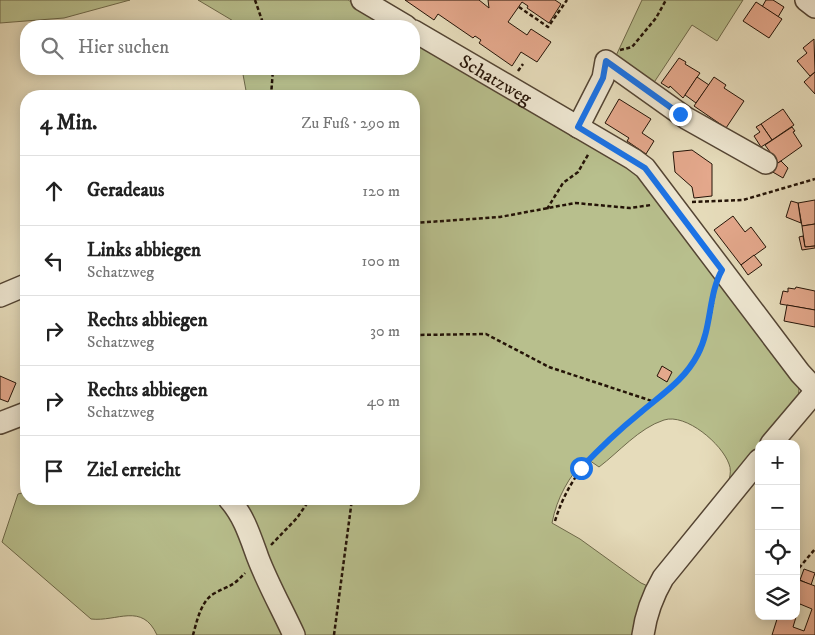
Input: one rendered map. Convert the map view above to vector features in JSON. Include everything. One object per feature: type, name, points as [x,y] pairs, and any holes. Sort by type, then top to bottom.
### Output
[{"type":"street","points":[[362,0],[396,20]]},
{"type":"street","points":[[806,0],[815,7]]},
{"type":"street","name":"Schatzweg","points":[[420,34],[645,168],[682,202],[722,270],[815,390]]},
{"type":"street","points":[[578,127],[603,78],[606,61],[686,118],[766,163]]},
{"type":"street","points":[[0,296],[20,288]]},
{"type":"street","points":[[774,440],[815,390]]},
{"type":"street","points":[[0,423],[20,415]]},
{"type":"street","points":[[643,635],[650,605],[664,578],[755,465]]},
{"type":"street","points":[[234,505],[250,534],[258,558],[294,635]]},
{"type":"path","points":[[255,0],[262,20]]},
{"type":"path","points":[[519,7],[548,27],[567,0]]},
{"type":"path","points":[[617,50],[632,47],[656,18],[666,0]]},
{"type":"path","points":[[516,75],[523,64]]},
{"type":"path","points":[[271,90],[273,75]]},
{"type":"path","points":[[546,210],[562,183],[578,172],[598,139]]},
{"type":"path","points":[[420,223],[500,217],[546,210],[575,203],[630,208],[682,202],[743,200],[815,179]]},
{"type":"path","points":[[555,521],[564,495],[581,468],[613,437],[672,388],[699,353],[710,323],[717,279],[722,270]]},
{"type":"path","points":[[420,335],[486,334],[549,367],[655,402]]},
{"type":"path","points":[[334,635],[351,505]]},
{"type":"path","points":[[800,567],[815,549]]},
{"type":"green space","points":[[0,0],[130,0],[64,18],[0,23]]},
{"type":"green space","points":[[198,0],[348,0],[383,20],[232,20]]},
{"type":"green space","points":[[642,0],[743,0],[717,41],[692,25],[651,87],[614,60]]},
{"type":"green space","points":[[420,42],[641,174],[796,379],[799,389],[798,399],[768,440],[755,440],[755,457],[725,494],[730,468],[725,456],[711,439],[702,432],[682,421],[673,419],[664,420],[646,429],[599,467],[586,458],[569,480],[560,496],[552,523],[580,539],[641,583],[650,587],[638,635],[157,635],[151,625],[144,619],[136,616],[91,619],[2,542],[18,494],[20,494],[20,505],[420,505],[420,90],[246,90],[243,75],[420,75]]},
{"type":"building","points":[[405,0],[479,0],[489,8],[488,0],[555,0],[561,4],[549,23],[527,8],[528,6],[522,2],[508,22],[527,35],[531,29],[551,42],[537,62],[521,52],[512,66],[479,43],[481,40],[475,36],[473,38],[438,14],[434,20]]},
{"type":"building","points":[[766,0],[773,0],[784,7],[778,17],[762,7]]},
{"type":"building","points":[[756,2],[782,19],[769,38],[743,21]]},
{"type":"building","points":[[814,39],[815,72],[810,76],[797,61],[807,53],[803,48]]},
{"type":"building","points":[[679,58],[700,73],[683,98],[670,86],[669,88],[661,83]]},
{"type":"building","points":[[815,72],[815,94],[804,82]]},
{"type":"building","points":[[697,77],[709,85],[696,103],[685,95]]},
{"type":"building","points":[[714,77],[726,85],[724,88],[744,101],[726,128],[694,106]]},
{"type":"building","points":[[619,99],[651,119],[642,133],[654,141],[646,154],[627,141],[629,138],[605,123]]},
{"type":"building","points":[[783,109],[794,125],[772,140],[761,124]]},
{"type":"building","points":[[761,124],[772,140],[761,147],[754,136],[760,132],[756,127]]},
{"type":"building","points":[[792,127],[802,146],[778,163],[765,145]]},
{"type":"building","points":[[692,150],[712,164],[712,196],[694,198],[692,187],[675,172],[673,152]]},
{"type":"building","points":[[776,161],[778,163],[781,161],[788,168],[783,178],[771,171]]},
{"type":"building","points":[[815,200],[815,224],[802,226],[798,203]]},
{"type":"building","points":[[791,201],[798,203],[801,223],[786,217]]},
{"type":"building","points":[[733,216],[745,232],[751,227],[766,247],[741,265],[714,230]]},
{"type":"building","points":[[815,224],[815,246],[805,247],[802,226]]},
{"type":"building","points":[[803,236],[805,247],[815,246],[815,248],[802,250],[799,237]]},
{"type":"building","points":[[754,255],[762,265],[748,275],[741,265]]},
{"type":"building","points":[[796,287],[815,291],[815,310],[780,304],[783,291],[788,292],[788,288],[795,289]]},
{"type":"building","points":[[787,305],[815,310],[815,327],[784,321]]},
{"type":"building","points":[[662,366],[672,372],[667,382],[657,376]]},
{"type":"building","points":[[0,376],[16,383],[8,402],[0,399]]},
{"type":"building","points":[[804,569],[815,573],[811,585],[800,580]]},
{"type":"building","points":[[800,580],[815,586],[815,635],[772,635],[777,620],[795,620],[793,627],[804,631],[812,609],[800,604]]},
{"type":"route","points":[[581,468],[640,413],[672,388],[688,370],[699,353],[710,323],[717,279],[722,270],[656,180],[645,168],[578,127],[603,78],[606,61],[623,71],[680,114]]}]
